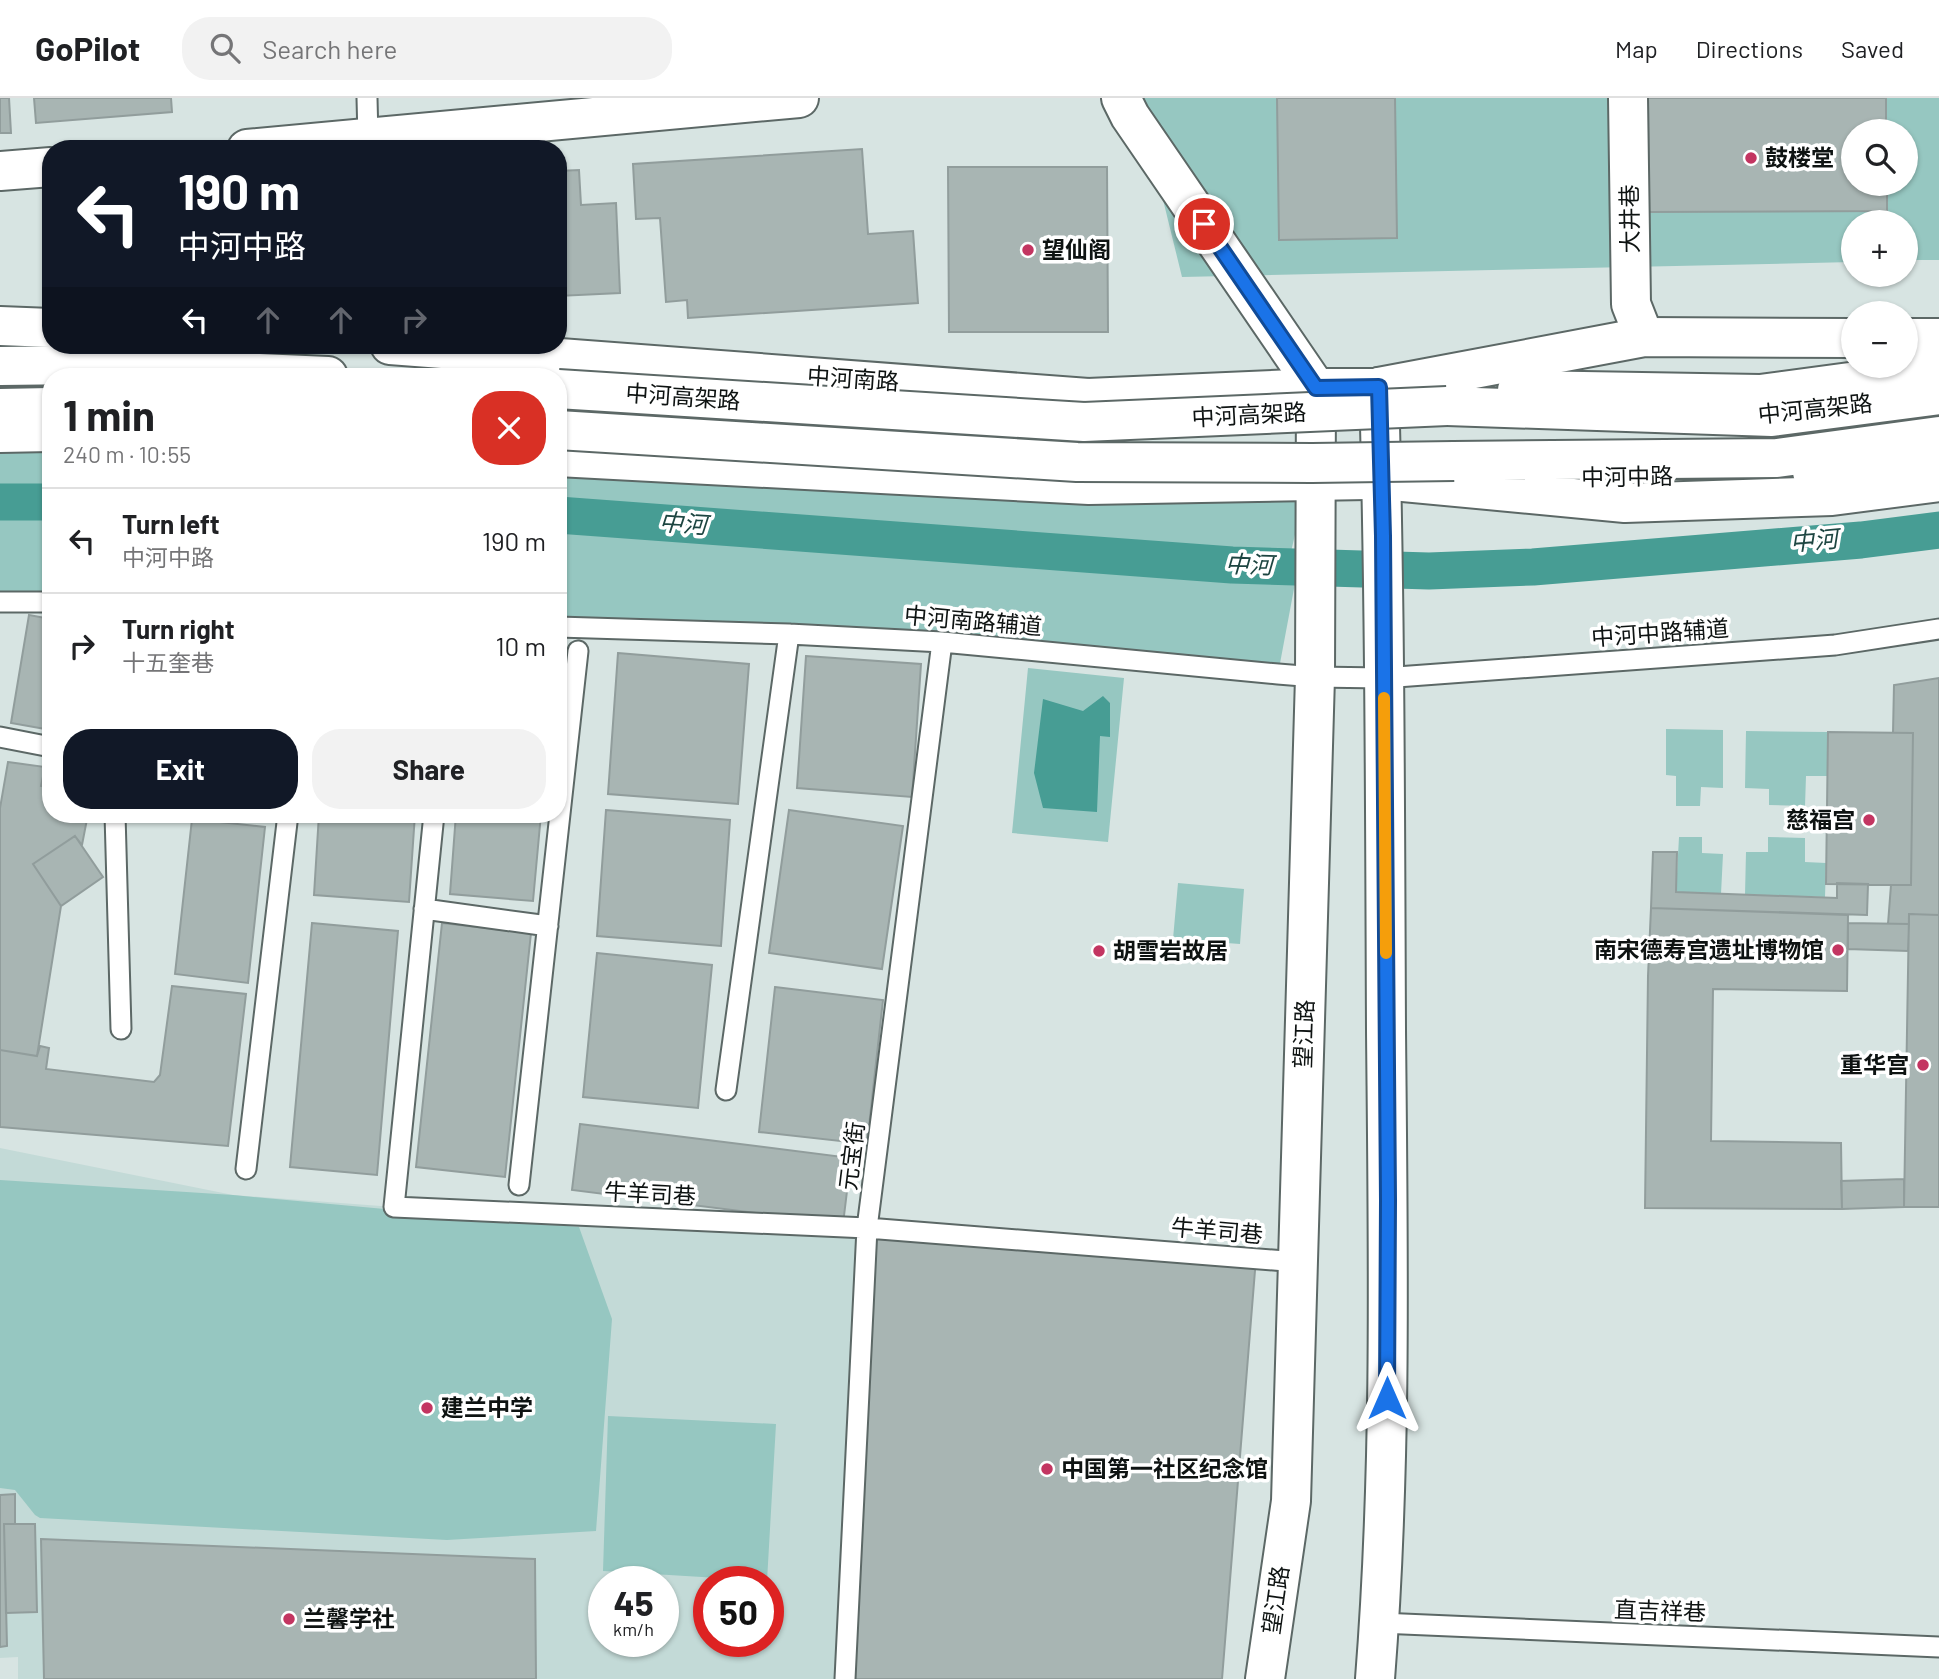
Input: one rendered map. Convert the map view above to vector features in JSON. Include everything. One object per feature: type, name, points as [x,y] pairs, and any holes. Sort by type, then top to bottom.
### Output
[{"type":"main road","points":[[346,140],[799,98]]},
{"type":"main road","points":[[1121,98],[1130,116],[1316,388],[1760,394],[1939,370]]},
{"type":"main road","name":"大井巷","points":[[1628,98],[1631,304],[1644,337]]},
{"type":"main road","points":[[0,171],[42,168]]},
{"type":"main road","points":[[0,326],[42,328]]},
{"type":"main road","points":[[1379,387],[1644,337],[1841,338]]},
{"type":"main road","points":[[1918,338],[1939,338]]},
{"type":"main road","name":"中河南路","points":[[509,354],[1088,398],[1316,388]]},
{"type":"main road","points":[[0,366],[149,368]]},
{"type":"main road","points":[[1375,1679],[1380,1623],[1387,1444],[1388,1227],[1383,536],[1379,387]]},
{"type":"main road","name":"望江路","points":[[1265,1679],[1291,1501],[1315,677],[1316,388]]},
{"type":"main road","name":"中河高架路","points":[[567,389],[1084,422],[1447,406],[1772,417],[1939,395]]},
{"type":"main road","points":[[0,408],[42,407]]},
{"type":"main road","name":"中河高架路","points":[[567,431],[1077,462],[1298,463],[1777,458],[1939,436]]},
{"type":"main road","points":[[0,433],[42,432]]},
{"type":"main road","name":"中河中路","points":[[1315,482],[1794,474],[1939,456]]},
{"type":"main road","points":[[567,457],[1089,485],[1315,482]]},
{"type":"main road","points":[[1381,480],[1625,503],[1832,496],[1939,482]]},
{"type":"lane","points":[[367,98],[368,138]]},
{"type":"lane","points":[[0,602],[42,602]]},
{"type":"lane","name":"中河南路辅道","points":[[567,626],[942,642],[1315,677],[1383,678]]},
{"type":"lane","name":"中河中路辅道","points":[[1383,678],[1835,645],[1939,629]]},
{"type":"lane","points":[[726,1090],[789,634]]},
{"type":"lane","name":"元宝街","points":[[845,1679],[867,1228],[942,642]]},
{"type":"lane","points":[[567,752],[578,651]]},
{"type":"lane","points":[[0,737],[42,745]]},
{"type":"lane","points":[[115,823],[121,1030]]},
{"type":"lane","points":[[246,1169],[287,823]]},
{"type":"lane","name":"牛羊司巷","points":[[433,823],[394,1207],[867,1228],[1298,1262]]},
{"type":"lane","points":[[519,1185],[559,823]]},
{"type":"lane","points":[[424,909],[548,926]]},
{"type":"lane","name":"直吉祥巷","points":[[1380,1623],[1939,1647]]},
{"type":"shaded area","points":[[1138,98],[1939,98],[1939,260],[1918,260],[1918,210],[1841,210],[1841,262],[1182,277]]},
{"type":"shaded area","points":[[0,448],[42,448],[42,488],[0,487]]},
{"type":"shaded area","points":[[567,467],[1305,492],[1290,556],[567,502]]},
{"type":"shaded area","points":[[0,511],[42,511],[42,607],[0,607]]},
{"type":"shaded area","points":[[567,524],[1296,578],[1278,674],[942,642],[567,627]]},
{"type":"shaded area","points":[[1028,668],[1124,678],[1108,842],[1012,833]]},
{"type":"shaded area","points":[[1103,696],[1110,703],[1110,737],[1100,736],[1097,812],[1043,808],[1034,773],[1043,699],[1083,711]]},
{"type":"shaded area","points":[[1666,729],[1723,730],[1723,788],[1701,787],[1700,806],[1676,806],[1676,776],[1666,775]]},
{"type":"shaded area","points":[[1746,731],[1828,732],[1828,776],[1806,776],[1805,806],[1769,805],[1769,789],[1745,788]]},
{"type":"shaded area","points":[[1679,837],[1702,837],[1702,853],[1723,854],[1721,894],[1676,892]]},
{"type":"shaded area","points":[[1768,837],[1805,838],[1805,862],[1826,863],[1825,897],[1745,895],[1746,852],[1768,852]]},
{"type":"shaded area","points":[[1178,883],[1244,889],[1240,944],[1173,939]]},
{"type":"shaded area","name":"建兰中学","points":[[0,1148],[233,1195],[394,1207],[863,1233],[838,1679],[18,1679],[18,1657],[0,1658]]},
{"type":"shaded area","points":[[0,1180],[233,1195],[579,1227],[612,1319],[596,1531],[447,1540],[40,1518],[15,1490],[0,1488]]},
{"type":"shaded area","points":[[608,1416],[776,1424],[768,1566],[693,1566],[693,1576],[679,1576],[679,1566],[603,1566]]},
{"type":"building","points":[[0,98],[9,98],[11,133],[0,133]]},
{"type":"building","points":[[34,98],[171,98],[172,112],[36,123]]},
{"type":"building","points":[[1277,98],[1395,98],[1397,238],[1279,240]]},
{"type":"building","name":"鼓楼堂","points":[[1648,98],[1886,98],[1886,119],[1841,119],[1841,196],[1887,196],[1887,210],[1649,212]]},
{"type":"building","points":[[862,149],[868,234],[913,231],[918,303],[688,318],[687,300],[666,302],[660,218],[636,219],[633,164]]},
{"type":"building","name":"望仙阁","points":[[948,167],[1107,167],[1108,332],[949,332]]},
{"type":"building","points":[[579,170],[581,205],[616,203],[620,293],[567,296],[567,171]]},
{"type":"building","points":[[29,615],[42,617],[42,728],[11,723]]},
{"type":"building","points":[[618,653],[749,664],[738,804],[608,794]]},
{"type":"building","points":[[806,656],[921,664],[912,797],[797,788]]},
{"type":"building","points":[[1939,678],[1939,915],[1909,914],[1909,924],[1888,924],[1891,885],[1911,885],[1913,733],[1893,733],[1894,685]]},
{"type":"building","name":"慈福宫","points":[[1828,732],[1913,733],[1911,885],[1826,884]]},
{"type":"building","points":[[8,762],[42,767],[42,823],[86,823],[82,845],[75,836],[33,864],[61,906],[37,1056],[0,1050],[0,808]]},
{"type":"building","points":[[606,810],[730,820],[721,946],[597,936]]},
{"type":"building","points":[[789,810],[903,826],[882,969],[769,953]]},
{"type":"building","points":[[192,823],[265,827],[248,983],[175,974]]},
{"type":"building","points":[[318,823],[414,823],[409,902],[314,895]]},
{"type":"building","points":[[455,823],[540,823],[533,901],[450,894]]},
{"type":"building","points":[[75,836],[103,877],[61,906],[33,864]]},
{"type":"building","points":[[1653,852],[1677,852],[1676,892],[1837,898],[1837,883],[1868,884],[1867,915],[1651,908]]},
{"type":"building","points":[[1651,908],[1848,915],[1847,991],[1713,989],[1711,1141],[1841,1143],[1842,1209],[1645,1208]]},
{"type":"building","name":"重华宫","points":[[1909,914],[1939,915],[1939,1207],[1904,1207]]},
{"type":"building","points":[[312,923],[398,931],[377,1175],[290,1167]]},
{"type":"building","points":[[442,923],[531,933],[505,1177],[416,1167]]},
{"type":"building","points":[[1848,923],[1909,924],[1908,951],[1848,949]]},
{"type":"building","points":[[597,953],[712,965],[698,1108],[583,1097]]},
{"type":"building","points":[[172,986],[246,994],[228,1146],[0,1127],[0,1050],[37,1056],[40,1046],[49,1048],[46,1069],[154,1082],[160,1075]]},
{"type":"building","points":[[775,987],[883,1000],[867,1144],[759,1132]]},
{"type":"building","points":[[580,1124],[851,1158],[843,1224],[572,1190]]},
{"type":"building","points":[[1904,1179],[1904,1207],[1842,1209],[1841,1181]]},
{"type":"building","name":"中国第一社区纪念馆","points":[[867,1228],[1256,1258],[1222,1679],[845,1679]]},
{"type":"building","points":[[15,1494],[15,1524],[4,1524],[7,1646],[0,1647],[0,1495]]},
{"type":"building","points":[[4,1524],[35,1524],[37,1612],[6,1613]]},
{"type":"building","name":"兰馨学社","points":[[41,1539],[535,1559],[536,1679],[44,1679]]},
{"type":"waterway","name":"中河","points":[[0,502],[42,502]]},
{"type":"waterway","name":"中河","points":[[567,516],[1232,565],[1429,571],[1533,567],[1861,540],[1939,530]]},
{"type":"slow traffic","points":[[1384,698],[1386,953]]},
{"type":"place","name":"鼓楼堂","points":[[1751,158]]},
{"type":"place","name":"望仙阁","points":[[1028,250]]},
{"type":"place","name":"慈福宫","points":[[1869,820]]},
{"type":"place","name":"南宋德寿宫遗址博物馆","points":[[1838,950]]},
{"type":"place","name":"胡雪岩故居","points":[[1099,951]]},
{"type":"place","name":"重华宫","points":[[1923,1065]]},
{"type":"place","name":"建兰中学","points":[[427,1408]]},
{"type":"place","name":"中国第一社区纪念馆","points":[[1047,1469]]},
{"type":"place","name":"兰馨学社","points":[[289,1619]]},
{"type":"route","points":[[1204,224],[1316,388],[1379,387],[1383,536],[1387,1398]]}]
